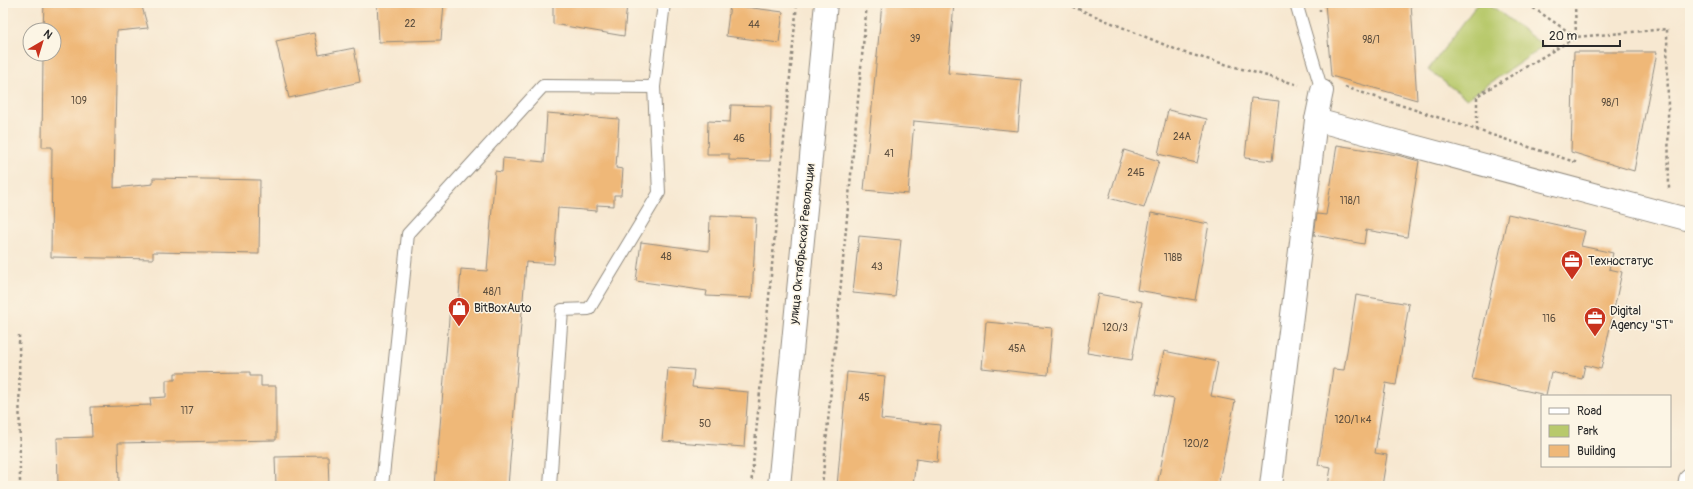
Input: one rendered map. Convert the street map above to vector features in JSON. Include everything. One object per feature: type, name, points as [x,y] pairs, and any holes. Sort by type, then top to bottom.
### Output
[{"type":"street","name":"улица Октябрьской Революции","points":[[778,486],[826,3]]},
{"type":"street","points":[[1271,486],[1316,120],[1322,91]]},
{"type":"street","points":[[1316,120],[1690,220]]},
{"type":"street","points":[[1689,486],[1690,480]]},
{"type":"lane","points":[[550,486],[562,310],[589,309],[659,193],[654,87],[664,3]]},
{"type":"lane","points":[[1296,3],[1322,91]]},
{"type":"lane","points":[[382,486],[408,234],[543,86],[654,87]]},
{"type":"path","points":[[751,486],[797,3]]},
{"type":"path","points":[[822,486],[868,3]]},
{"type":"path","points":[[1056,3],[1066,4],[1182,52],[1322,91],[1326,81],[1581,164]]},
{"type":"path","points":[[1526,3],[1576,37]]},
{"type":"path","points":[[1575,3],[1576,37]]},
{"type":"path","points":[[1477,130],[1476,96],[1576,37],[1667,29],[1670,193],[1662,190]]},
{"type":"path","points":[[20,335],[20,486]]},
{"type":"green space","points":[[1478,3],[1488,3],[1544,46],[1467,99],[1428,70]]},
{"type":"building","points":[[44,3],[141,3],[148,28],[117,31],[114,188],[153,184],[153,178],[260,180],[259,254],[153,252],[153,259],[51,257],[52,147],[42,147],[43,62],[62,62],[62,22],[43,22]]},
{"type":"building","points":[[377,3],[444,3],[441,40],[379,42]]},
{"type":"building","points":[[553,3],[627,3],[624,36],[553,24]]},
{"type":"building","points":[[882,3],[954,3],[948,73],[1022,80],[1018,131],[914,121],[908,194],[864,190]]},
{"type":"building","points":[[1325,3],[1411,3],[1417,100],[1331,76]]},
{"type":"building","points":[[730,5],[783,12],[779,43],[726,36]]},
{"type":"building","points":[[314,33],[319,55],[354,48],[360,82],[289,98],[276,41]]},
{"type":"building","points":[[1574,52],[1657,52],[1634,171],[1571,152]]},
{"type":"building","points":[[1251,98],[1279,101],[1272,161],[1245,158]]},
{"type":"building","points":[[731,105],[771,106],[770,161],[729,160],[729,154],[707,154],[708,121],[730,122]]},
{"type":"building","points":[[1168,110],[1207,119],[1197,163],[1158,154]]},
{"type":"building","points":[[547,113],[619,119],[616,168],[623,169],[621,195],[614,195],[614,206],[597,205],[597,211],[558,208],[554,264],[526,262],[508,486],[435,486],[450,307],[458,308],[461,269],[487,271],[495,171],[502,172],[503,158],[544,162]]},
{"type":"building","points":[[1337,145],[1397,155],[1419,161],[1407,237],[1366,230],[1364,244],[1314,235],[1317,214],[1326,215]]},
{"type":"building","points":[[1124,150],[1159,161],[1144,208],[1109,198]]},
{"type":"building","points":[[1151,213],[1209,224],[1195,300],[1137,290]]},
{"type":"building","points":[[1508,214],[1585,231],[1581,246],[1613,253],[1609,269],[1622,272],[1601,369],[1585,365],[1582,379],[1551,372],[1546,395],[1472,379]]},
{"type":"building","points":[[710,216],[756,218],[752,298],[706,296],[707,291],[636,281],[641,242],[709,251]]},
{"type":"building","points":[[859,236],[901,240],[895,297],[853,293]]},
{"type":"building","points":[[1098,294],[1142,302],[1132,360],[1087,353]]},
{"type":"building","points":[[1356,295],[1409,304],[1396,385],[1386,383],[1375,453],[1387,455],[1382,486],[1328,486],[1331,467],[1318,465],[1333,369],[1344,370]]},
{"type":"building","points":[[986,322],[1052,328],[1048,375],[982,368]]},
{"type":"building","points":[[1164,351],[1218,362],[1211,396],[1235,401],[1218,486],[1157,486],[1174,399],[1155,395]]},
{"type":"building","points":[[668,368],[694,370],[692,387],[748,392],[744,447],[662,441]]},
{"type":"building","points":[[250,372],[250,376],[261,376],[261,386],[276,386],[276,440],[118,443],[119,486],[58,486],[57,438],[92,437],[91,407],[151,405],[150,398],[166,397],[166,380],[175,380],[175,373]]},
{"type":"building","points":[[847,372],[885,376],[881,419],[940,425],[937,462],[916,459],[913,486],[837,486]]},
{"type":"building","points":[[328,456],[329,486],[276,486],[275,457]]},
{"type":"place","name":"Техностатус","points":[[1572,280]]},
{"type":"place","name":"BitBoxAuto","points":[[459,328]]},
{"type":"place","name":"Digital Agency \"ST\"","points":[[1595,338]]}]
